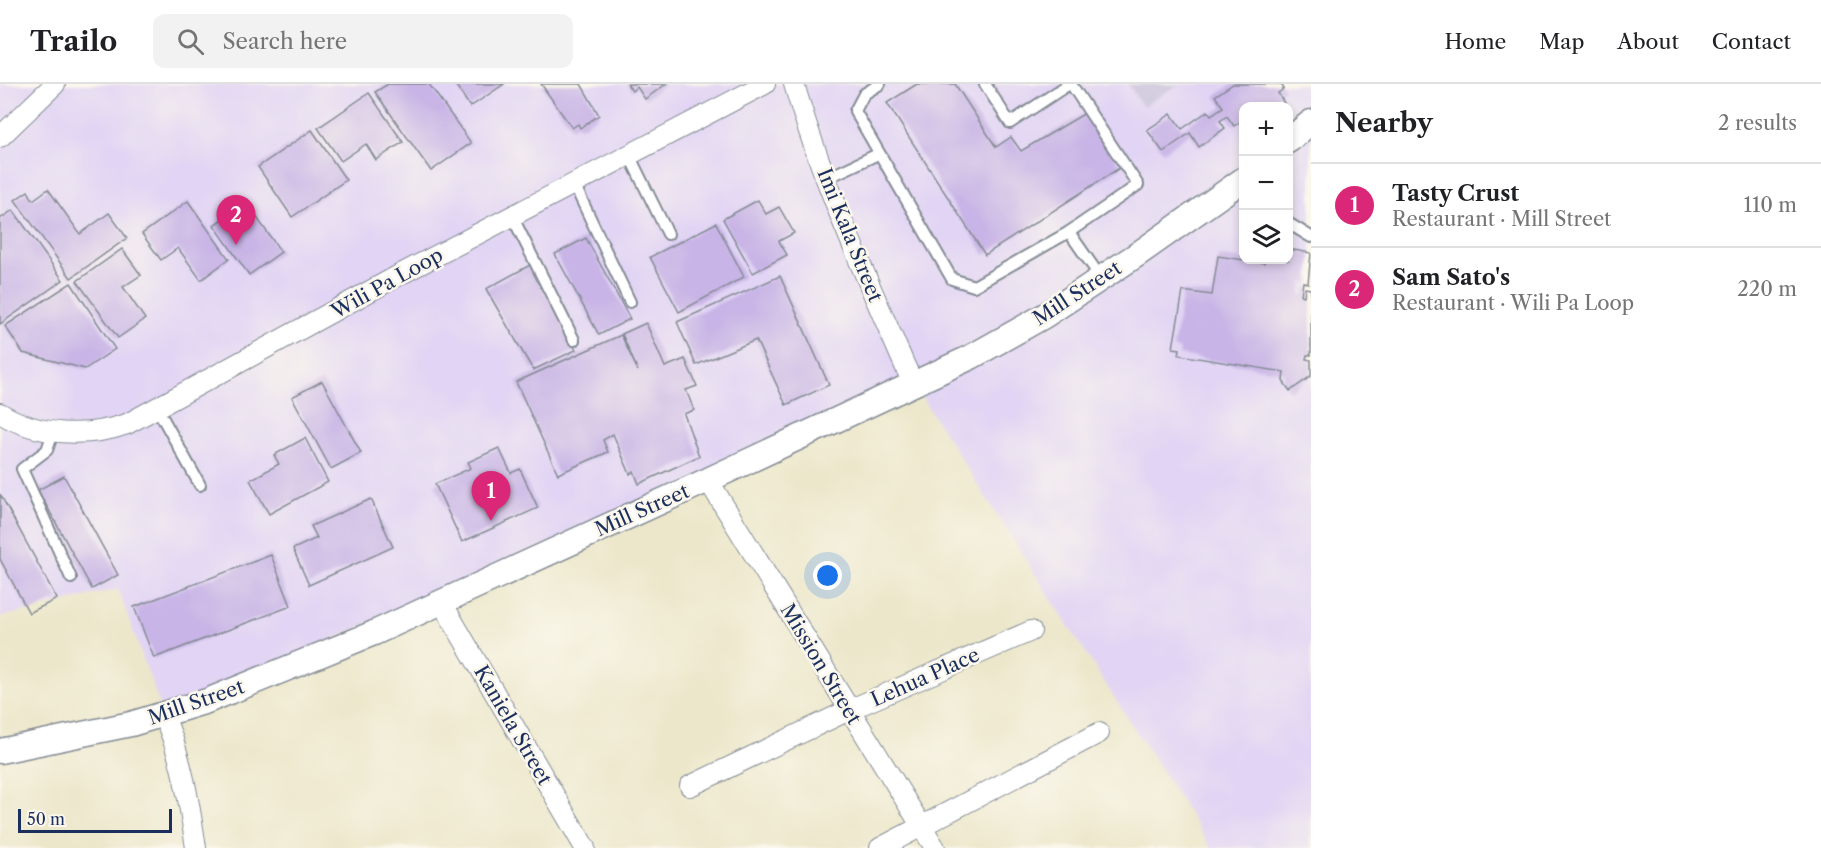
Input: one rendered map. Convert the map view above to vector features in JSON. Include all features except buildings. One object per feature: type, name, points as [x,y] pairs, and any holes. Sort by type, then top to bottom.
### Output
[{"type":"street","points":[[0,137],[55,84]]},
{"type":"street","name":"Wili Pa Loop","points":[[0,413],[20,422],[54,430],[77,433],[111,429],[157,408],[512,216],[765,84]]},
{"type":"street","name":"Imi Kala Street","points":[[794,84],[806,126],[858,258],[913,384]]},
{"type":"street","points":[[1293,137],[1311,122]]},
{"type":"street","name":"Mill Street","points":[[0,751],[131,724],[207,701],[374,633],[708,480],[982,351],[1044,316],[1239,181]]},
{"type":"street","name":"Mission Street","points":[[708,480],[934,848]]},
{"type":"street","name":"Kaniela Street","points":[[441,601],[585,848]]},
{"type":"street","name":"Lehua Place","points":[[690,786],[849,710],[1031,631]]},
{"type":"street","points":[[164,714],[176,742],[189,798],[196,848]]},
{"type":"street","points":[[880,848],[1099,734]]},
{"type":"lane","points":[[880,84],[864,94],[855,111],[952,279],[974,286],[1069,232],[1138,185],[1070,84],[1010,123],[985,84]]},
{"type":"lane","points":[[827,178],[878,154]]},
{"type":"lane","points":[[629,155],[668,234]]},
{"type":"lane","points":[[574,184],[630,302]]},
{"type":"lane","points":[[512,216],[574,340]]},
{"type":"lane","points":[[1293,226],[1311,237]]},
{"type":"lane","points":[[1069,232],[1101,278]]},
{"type":"lane","points":[[157,408],[200,485]]},
{"type":"lane","points":[[54,430],[46,450],[22,470],[71,578]]},
{"type":"shaded area","points":[[0,84],[1311,84],[1311,848],[1211,848],[913,384],[163,714],[118,589],[0,617]]},
{"type":"shaded area","points":[[1128,84],[1179,84],[1143,107]]},
{"type":"place","name":"Sam Sato's","points":[[236,245]]},
{"type":"place","name":"Tasty Crust","points":[[491,521]]}]
